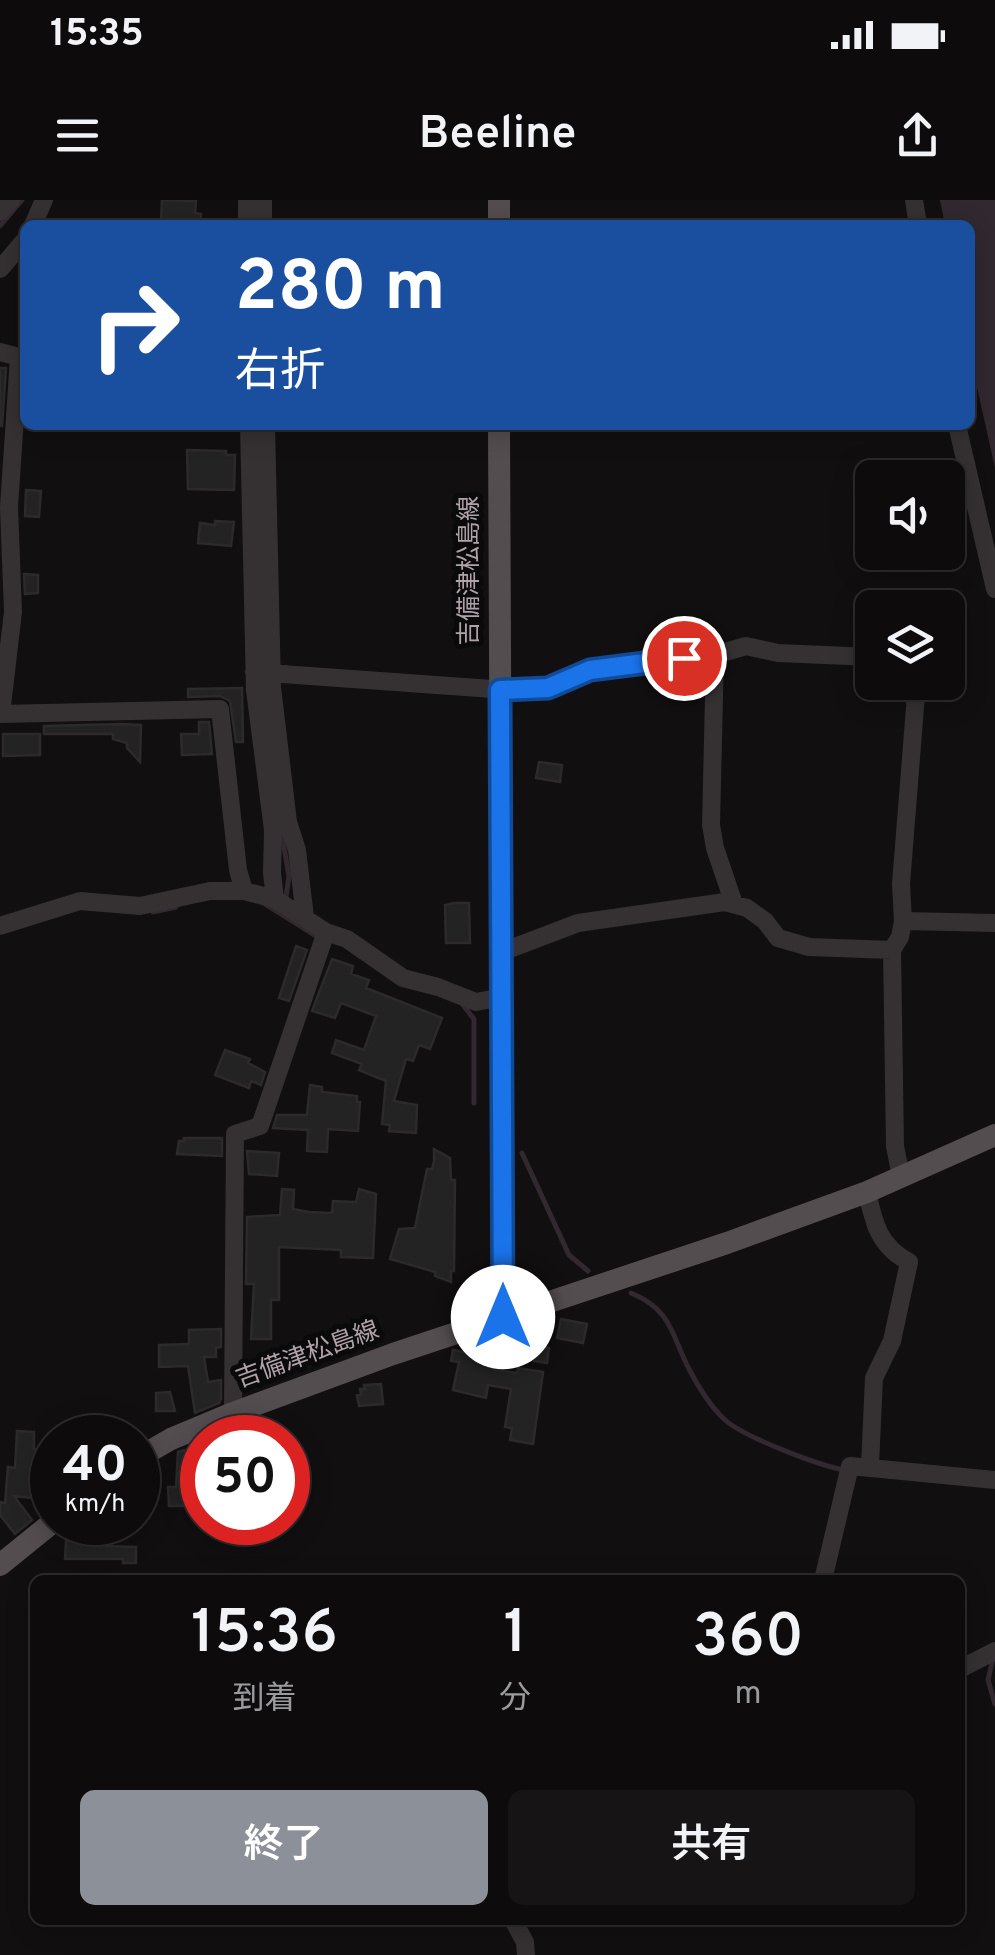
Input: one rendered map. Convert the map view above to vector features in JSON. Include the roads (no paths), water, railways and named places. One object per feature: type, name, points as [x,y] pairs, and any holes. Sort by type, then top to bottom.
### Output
[{"type":"main road","name":"吉備津松島線","points":[[498,430],[503,1317]]},
{"type":"main road","name":"吉備津松島線","points":[[160,1445],[233,1412],[866,1192],[995,1135]]},
{"type":"main road","points":[[0,1565],[30,1541]]},
{"type":"street","points":[[0,212],[11,200]]},
{"type":"street","points":[[0,269],[20,246]]},
{"type":"street","points":[[0,352],[19,358],[9,507],[13,612],[5,629],[1,714],[220,709],[238,870],[244,891]]},
{"type":"street","points":[[249,430],[273,830],[272,873],[288,907]]},
{"type":"street","points":[[266,430],[263,672],[288,822],[297,850],[288,907]]},
{"type":"street","points":[[958,430],[995,589]]},
{"type":"street","points":[[263,672],[500,690],[548,688],[581,672],[715,655],[746,646],[778,654],[855,657]]},
{"type":"street","points":[[715,655],[711,825],[734,904]]},
{"type":"street","points":[[901,1177],[895,1146],[892,950],[900,938],[903,922],[902,869],[916,700]]},
{"type":"street","points":[[0,926],[80,901],[140,906],[210,892],[244,891],[288,907],[324,937],[347,939],[403,978],[438,986],[476,1002],[503,997]]},
{"type":"street","points":[[502,952],[578,923],[709,903],[734,904],[766,921],[778,938],[809,946],[892,950]]},
{"type":"street","points":[[903,922],[995,922]]},
{"type":"street","points":[[233,1412],[236,1134],[260,1126],[324,937]]},
{"type":"street","points":[[866,1192],[875,1232],[893,1254],[909,1262],[892,1340],[874,1378],[870,1466]]},
{"type":"street","points":[[824,1575],[848,1470],[870,1466],[995,1480]]},
{"type":"street","points":[[965,1667],[994,1651]]},
{"type":"street","points":[[516,1925],[526,1955]]},
{"type":"waterway","points":[[0,226],[22,200]]},
{"type":"waterway","points":[[281,830],[289,876],[285,903]]},
{"type":"waterway","points":[[265,904],[319,938]]},
{"type":"waterway","points":[[153,912],[176,907]]},
{"type":"waterway","points":[[463,1005],[474,1019],[474,1103]]},
{"type":"waterway","points":[[522,1153],[569,1255],[588,1271]]},
{"type":"waterway","points":[[631,1293],[663,1315],[696,1382],[724,1419],[781,1449],[844,1470]]},
{"type":"waterway","points":[[993,1658],[988,1680],[995,1704]]}]
